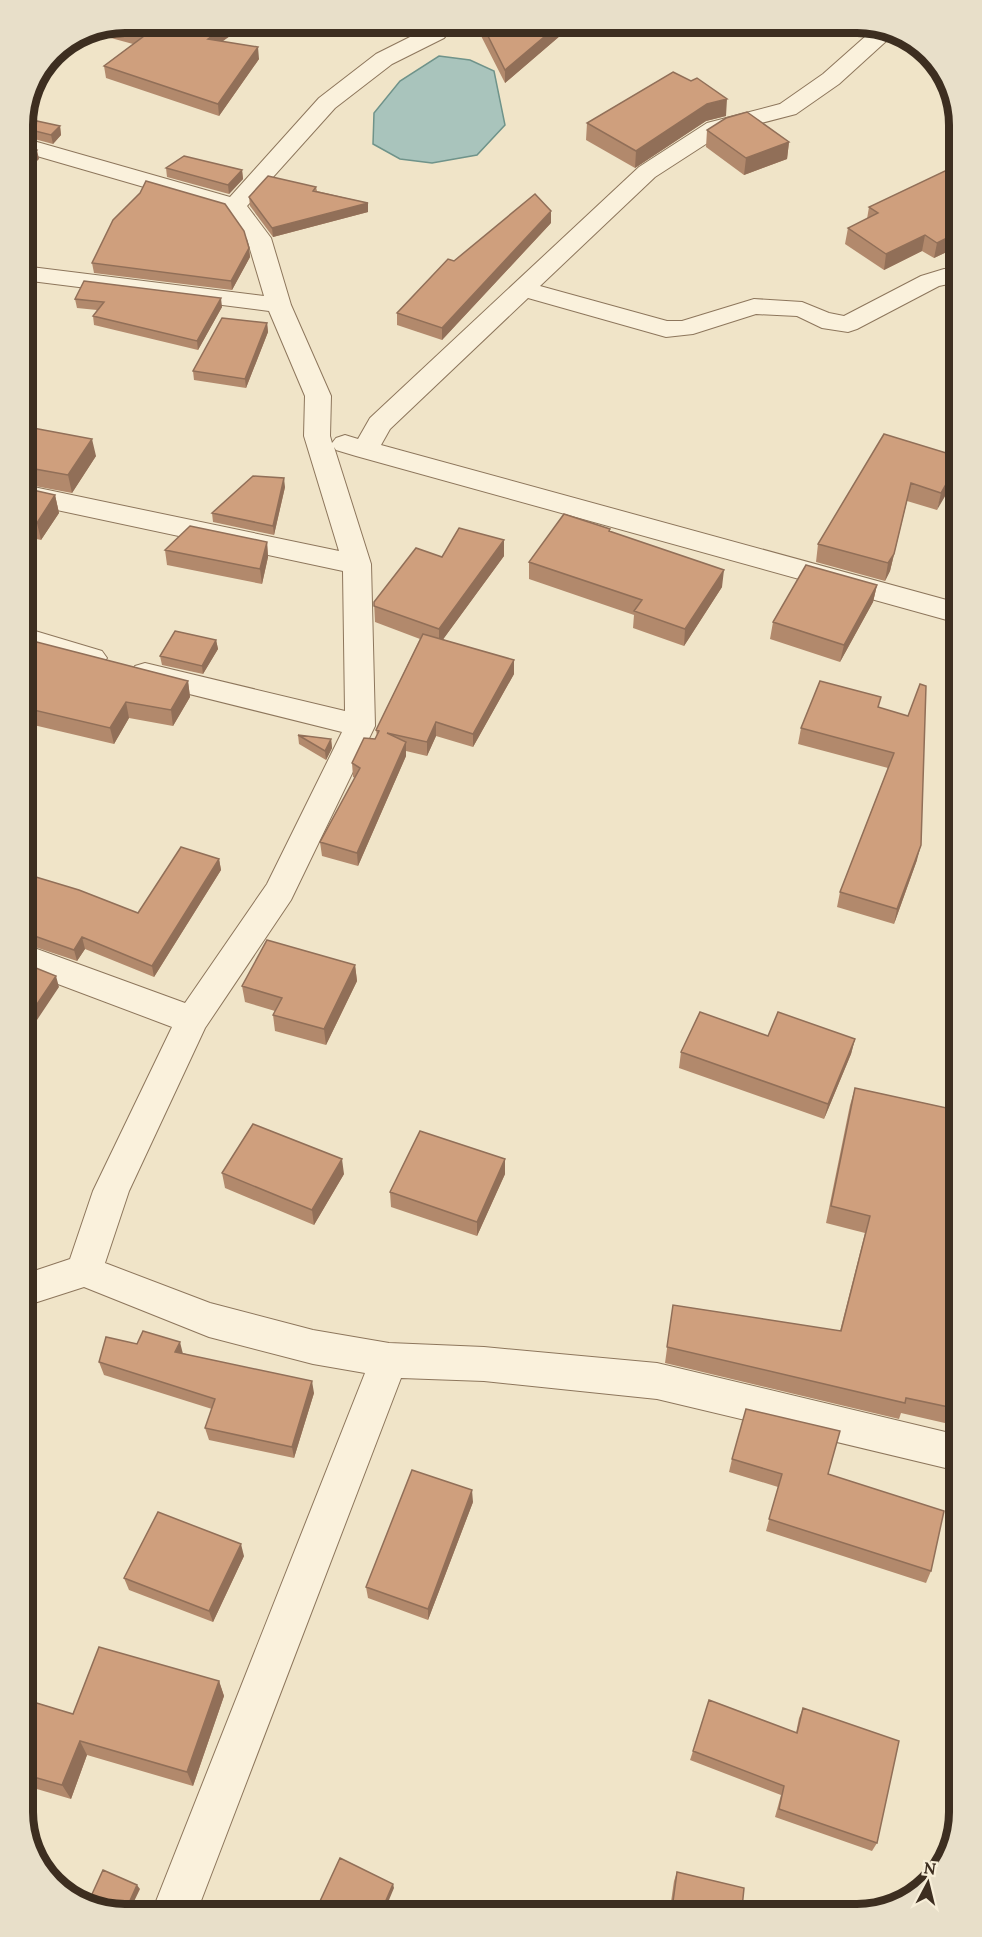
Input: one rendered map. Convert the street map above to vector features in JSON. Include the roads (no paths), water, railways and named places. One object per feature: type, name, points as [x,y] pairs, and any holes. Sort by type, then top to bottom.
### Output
[{"type":"street","points":[[235,206],[327,103],[384,59],[436,33]]},
{"type":"street","points":[[365,450],[379,424],[647,172],[715,128],[788,109],[831,79],[879,36]]},
{"type":"street","points":[[33,148],[235,206],[259,238],[279,305],[318,396],[317,436],[357,564],[360,726],[280,891],[192,1020],[111,1191],[84,1271]]},
{"type":"street","points":[[33,274],[279,305]]},
{"type":"street","points":[[524,289],[666,329],[684,329],[754,306],[802,309],[822,320],[848,324],[930,282],[949,276]]},
{"type":"street","points":[[317,436],[949,611]]},
{"type":"street","points":[[33,496],[357,564]]},
{"type":"street","points":[[33,640],[129,669],[360,726]]},
{"type":"street","points":[[33,961],[192,1020]]},
{"type":"street","points":[[33,1287],[84,1271],[209,1320],[313,1347],[389,1360],[484,1364],[657,1381],[949,1451]]},
{"type":"street","points":[[177,1904],[389,1360]]},
{"type":"water","points":[[439,56],[470,60],[494,71],[505,125],[477,155],[432,163],[400,159],[373,144],[374,113],[400,81]]}]
